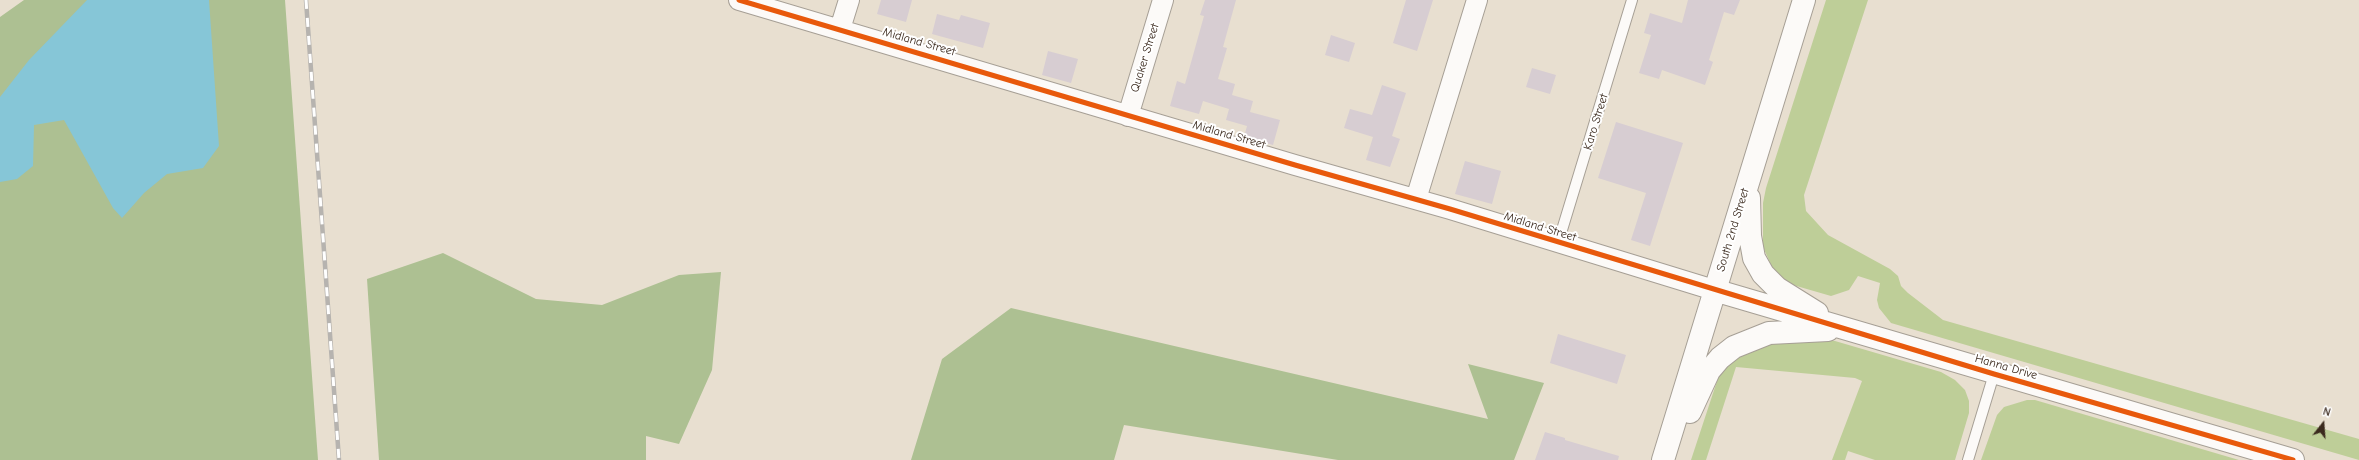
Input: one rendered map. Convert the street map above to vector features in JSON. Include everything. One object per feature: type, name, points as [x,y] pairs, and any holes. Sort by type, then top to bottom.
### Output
[{"type":"main road","name":"South 2nd Street","points":[[1664,460],[1714,290],[1804,0]]},
{"type":"main road","points":[[1749,177],[1750,236],[1754,258],[1763,274],[1777,288],[1843,329]]},
{"type":"main road","name":"Hanna Drive","points":[[1714,290],[1994,374],[2293,460]]},
{"type":"main road","points":[[1668,460],[1709,370],[1734,346],[1769,333],[1843,329]]},
{"type":"street","name":"Midland Street","points":[[739,0],[1128,116],[1416,199],[1714,290]]},
{"type":"street","points":[[840,29],[849,0]]},
{"type":"street","name":"Quaker Street","points":[[1128,116],[1163,0]]},
{"type":"street","points":[[1416,199],[1477,0]]},
{"type":"lane","name":"Karo Street","points":[[1558,243],[1632,0]]},
{"type":"lane","points":[[1968,460],[1994,374]]},
{"type":"green space","points":[[24,0],[285,0],[318,460],[0,460],[0,17]]},
{"type":"green space","points":[[1826,0],[1868,0],[1804,195],[1806,211],[1828,235],[1890,269],[1898,276],[1901,286],[1908,293],[1943,320],[2359,439],[2359,460],[1891,323],[1879,308],[1877,300],[1880,283],[1858,276],[1849,290],[1831,296],[1793,285],[1784,279],[1773,269],[1763,247],[1763,203],[1766,188]]},
{"type":"green space","points":[[443,253],[536,299],[602,305],[679,275],[721,272],[712,370],[679,444],[646,436],[646,460],[379,460],[367,279]]},
{"type":"green space","points":[[1011,308],[1488,419],[1468,364],[1544,383],[1514,460],[1338,460],[1124,425],[1114,460],[911,460],[942,359]]},
{"type":"green space","points":[[1807,339],[1835,341],[1941,372],[1955,380],[1965,390],[1969,401],[1969,413],[1955,460],[1875,460],[1848,451],[1845,460],[1832,460],[1862,381],[1855,378],[1736,367],[1706,460],[1691,460],[1720,372],[1753,345]]},
{"type":"green space","points":[[2027,400],[2035,400],[2239,460],[1981,460],[1997,415],[2004,407]]},
{"type":"water","points":[[87,0],[209,0],[219,146],[203,168],[167,174],[144,193],[122,218],[113,208],[64,120],[34,125],[33,166],[17,179],[0,182],[0,97],[29,60]]},
{"type":"building","points":[[881,0],[912,0],[906,22],[877,14]]},
{"type":"building","points":[[1205,0],[1236,0],[1223,47],[1227,48],[1218,79],[1235,84],[1232,95],[1253,101],[1250,112],[1280,120],[1273,145],[1244,137],[1247,126],[1226,120],[1229,109],[1203,101],[1199,114],[1170,106],[1177,81],[1185,84],[1204,16],[1200,15]]},
{"type":"building","points":[[1406,0],[1433,0],[1417,51],[1393,43]]},
{"type":"building","points":[[1688,0],[1740,0],[1734,15],[1724,12],[1709,60],[1713,62],[1705,85],[1662,70],[1659,79],[1639,73],[1651,35],[1644,33],[1650,13],[1682,23]]},
{"type":"building","points":[[937,14],[959,20],[961,15],[990,23],[983,48],[932,34]]},
{"type":"building","points":[[1331,35],[1355,43],[1349,62],[1325,55]]},
{"type":"building","points":[[1048,51],[1078,59],[1071,83],[1042,75]]},
{"type":"building","points":[[1532,68],[1556,75],[1550,94],[1526,87]]},
{"type":"building","points":[[1382,85],[1406,93],[1392,136],[1400,139],[1390,167],[1366,160],[1373,137],[1344,128],[1350,109],[1372,115]]},
{"type":"building","points":[[1616,122],[1683,143],[1650,246],[1631,240],[1646,193],[1598,178]]},
{"type":"building","points":[[1465,161],[1501,171],[1492,204],[1455,194]]},
{"type":"building","points":[[1558,334],[1626,355],[1617,384],[1550,363]]},
{"type":"building","points":[[1545,432],[1565,438],[1565,440],[1619,456],[1618,460],[1535,460]]},
{"type":"railway","points":[[306,0],[339,460]]},
{"type":"cycle path","points":[[739,0],[1295,165],[1450,209],[1994,374],[2293,460]]}]
